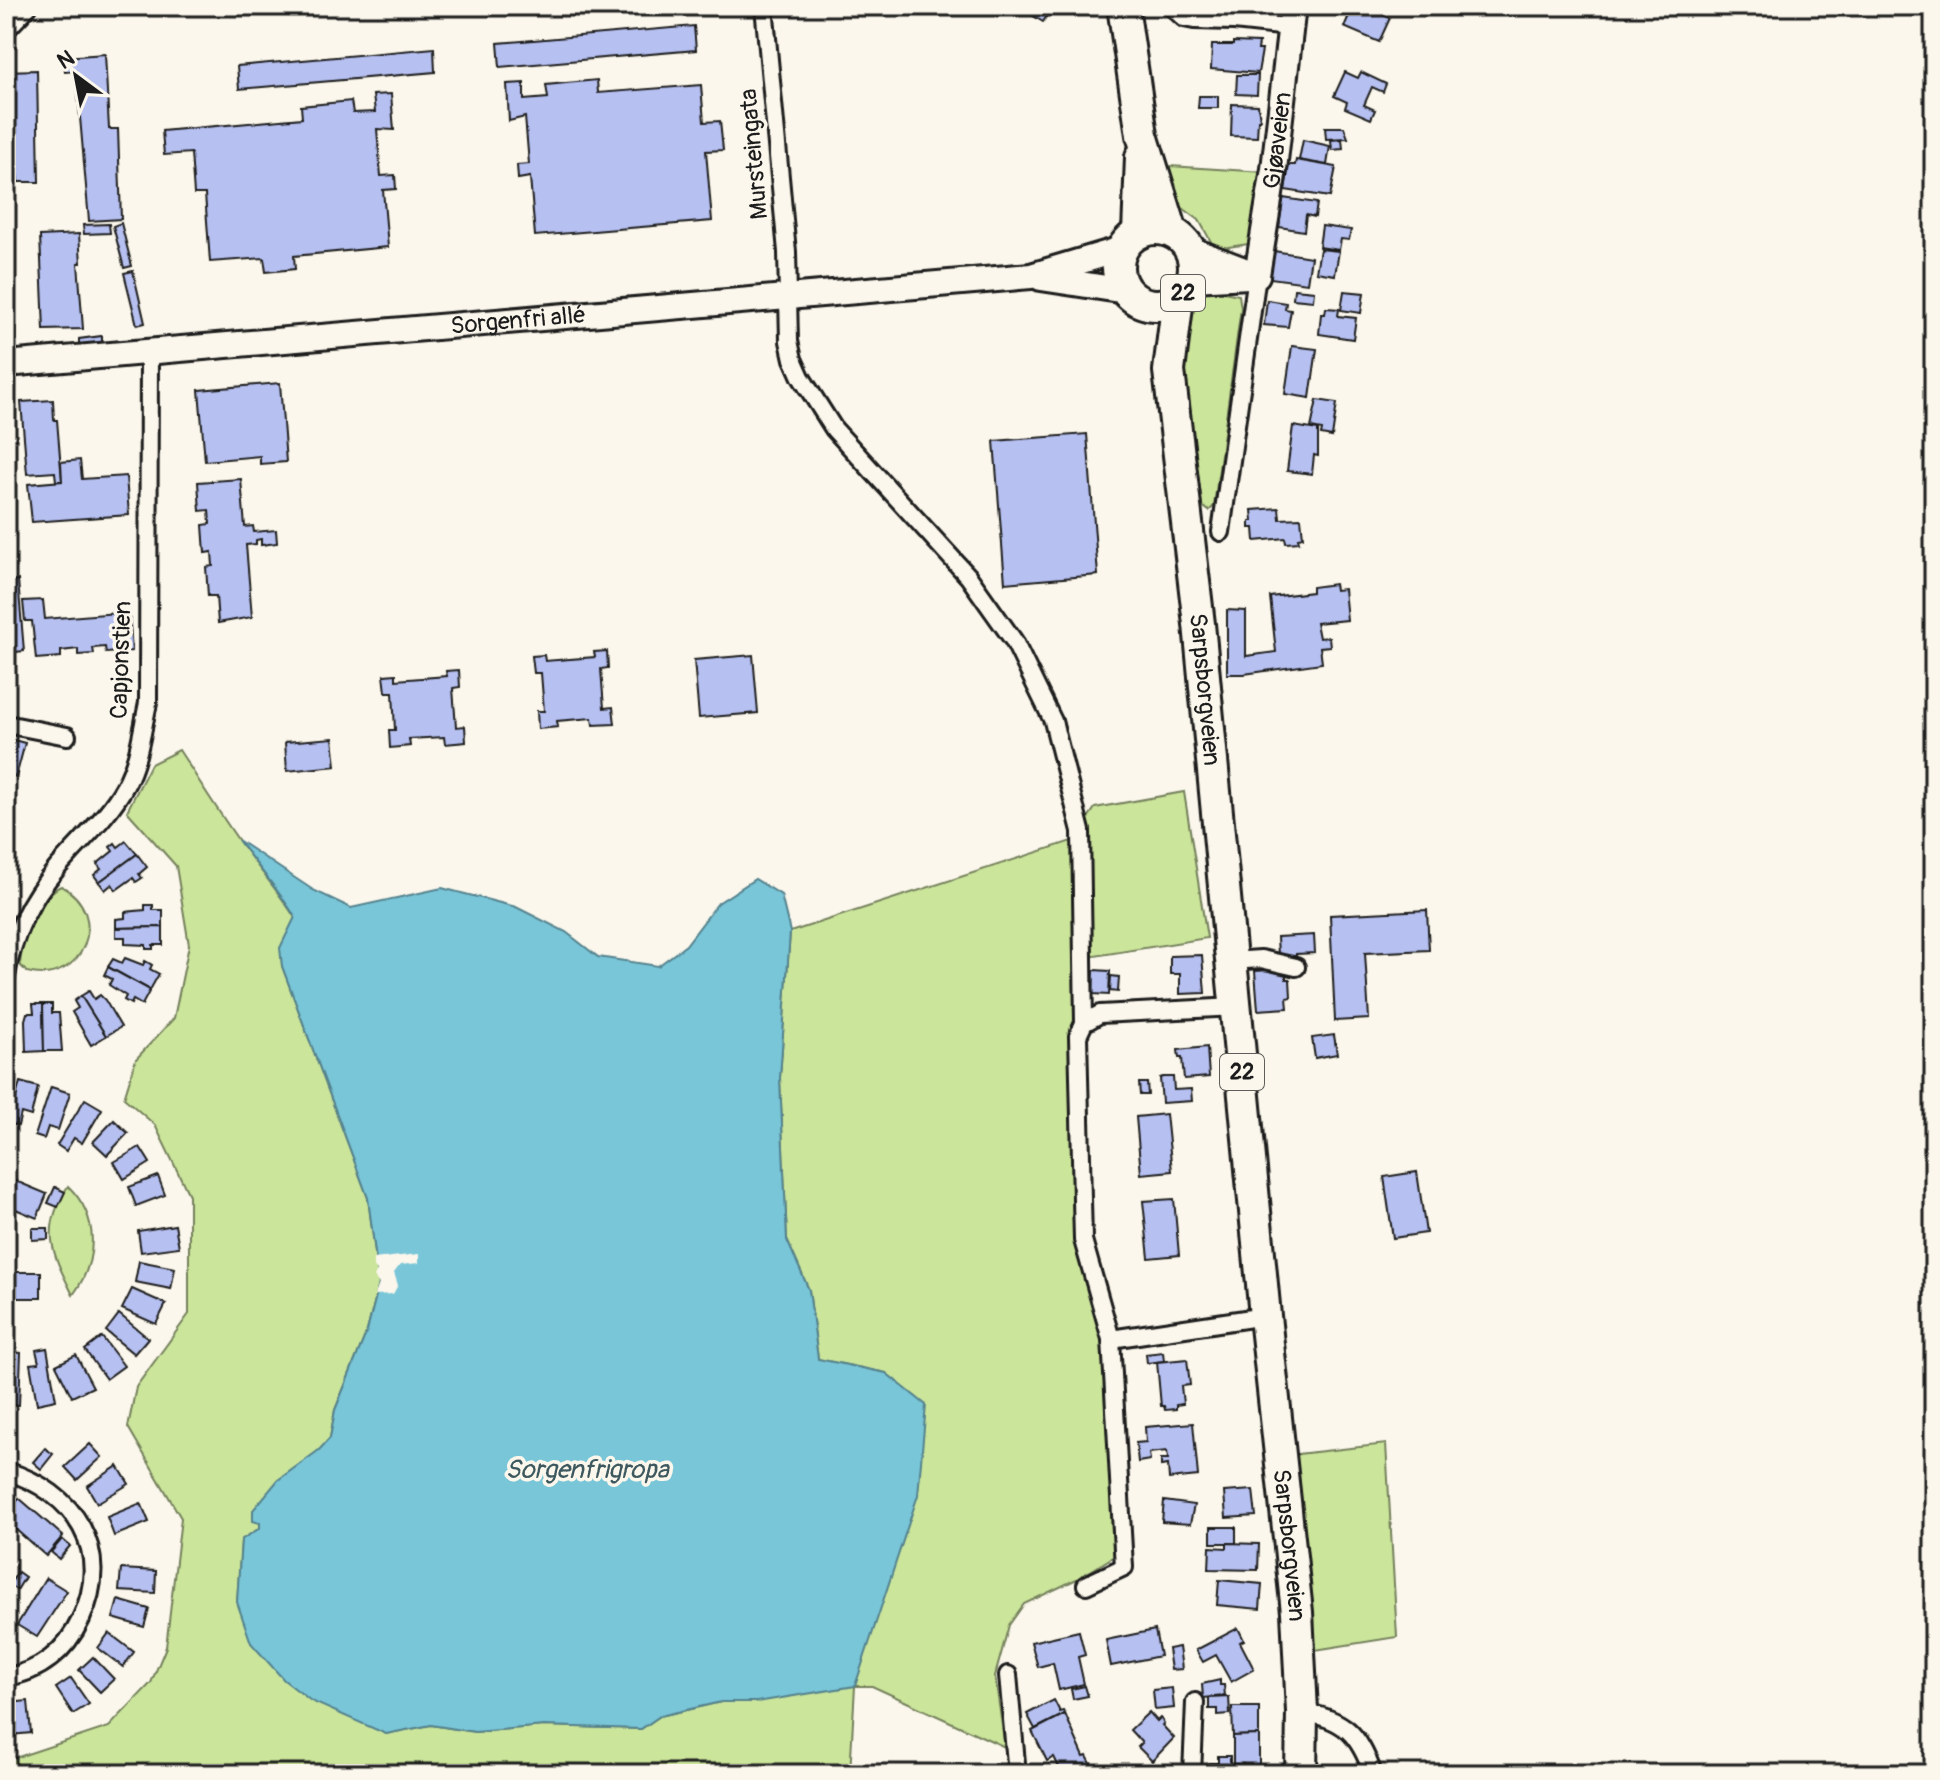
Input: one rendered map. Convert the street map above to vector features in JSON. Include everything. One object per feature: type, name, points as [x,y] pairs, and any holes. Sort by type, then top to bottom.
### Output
[{"type":"highway","name":"22","points":[[1123,6],[1142,135],[1180,240],[1194,269],[1185,288],[1166,303],[1153,305],[1134,296],[1118,272],[1130,241],[1142,135]]},
{"type":"highway","points":[[1130,241],[1149,229],[1180,240]]},
{"type":"highway","name":"Sarpsborgveien","points":[[1185,288],[1169,371],[1199,624],[1265,1316],[1297,1612],[1302,1712],[1301,1774]]},
{"type":"highway","name":"Sarpsborgveien","points":[[1134,296],[1169,371]]},
{"type":"street","points":[[6,30],[29,6]]},
{"type":"street","name":"Mursteingata","points":[[764,6],[787,252],[789,341],[793,359],[834,429],[968,576],[1014,641],[1053,721],[1081,831],[1084,1023]]},
{"type":"street","points":[[1171,6],[1184,18],[1194,20],[1291,17]]},
{"type":"street","name":"Gjøaveien","points":[[1221,532],[1274,169],[1291,17]]},
{"type":"street","points":[[1180,240],[1257,275]]},
{"type":"street","points":[[1031,276],[1130,241]]},
{"type":"street","points":[[1185,288],[1257,275]]},
{"type":"street","points":[[1031,276],[1134,296]]},
{"type":"street","name":"Sorgenfri allé","points":[[6,364],[1031,276]]},
{"type":"street","name":"Capjonstien","points":[[6,977],[10,954],[37,895],[110,809],[126,784],[136,759],[148,703],[149,353]]},
{"type":"street","points":[[6,724],[67,736]]},
{"type":"street","points":[[1231,961],[1261,959],[1296,967]]},
{"type":"street","points":[[1086,1585],[1124,1567],[1111,1339],[1083,1240],[1078,1036],[1084,1023],[1100,1014],[1236,1007]]},
{"type":"street","points":[[1111,1339],[1265,1316]]},
{"type":"street","points":[[6,1471],[24,1476],[49,1490],[70,1509],[84,1531],[93,1571],[90,1599],[74,1634],[43,1665],[22,1675],[6,1677]]},
{"type":"street","points":[[1008,1675],[1017,1774]]},
{"type":"street","points":[[1192,1774],[1195,1702]]},
{"type":"street","points":[[1302,1712],[1320,1715],[1346,1727],[1364,1747],[1373,1774]]},
{"type":"green space","points":[[1169,166],[1264,172],[1255,243],[1215,249],[1199,220],[1180,206]]},
{"type":"green space","points":[[1214,290],[1239,295],[1241,308],[1214,506],[1209,511],[1202,506],[1179,324],[1201,293]]},
{"type":"green space","points":[[179,750],[235,836],[295,918],[281,948],[282,966],[368,1198],[379,1284],[367,1331],[335,1410],[330,1438],[260,1523],[260,1528],[241,1540],[237,1602],[386,1734],[431,1725],[475,1732],[544,1726],[641,1729],[660,1716],[721,1702],[757,1702],[886,1373],[818,1359],[809,1290],[787,1240],[780,1078],[790,932],[1072,841],[1095,808],[1184,792],[1207,938],[1082,958],[1082,1247],[1112,1336],[1116,1555],[1081,1577],[1024,1604],[1009,1625],[995,1676],[1005,1747],[872,1686],[855,1686],[850,1774],[6,1774],[6,1761],[109,1727],[151,1683],[166,1647],[181,1518],[128,1427],[136,1387],[189,1314],[189,1195],[155,1125],[124,1098],[136,1059],[174,1018],[189,945],[176,866],[127,811],[151,764]]},
{"type":"green space","points":[[61,886],[77,898],[85,913],[88,929],[84,945],[64,969],[47,974],[27,972],[20,965],[28,933],[46,899]]},
{"type":"green space","points":[[68,1186],[86,1211],[92,1239],[87,1268],[73,1295],[59,1266],[52,1241],[54,1216]]},
{"type":"green space","points":[[1386,1444],[1397,1637],[1299,1650],[1280,1456]]},
{"type":"water","name":"Sorgenfrigropa","points":[[238,840],[313,890],[351,908],[442,888],[516,907],[566,932],[598,957],[658,966],[686,945],[718,903],[755,879],[781,895],[790,932],[780,1078],[787,1240],[809,1290],[818,1359],[886,1373],[926,1405],[918,1495],[855,1686],[757,1702],[721,1702],[660,1716],[641,1729],[544,1726],[475,1732],[431,1725],[386,1734],[311,1701],[284,1680],[251,1643],[237,1602],[241,1540],[260,1528],[260,1523],[253,1521],[253,1510],[278,1480],[319,1450],[330,1438],[335,1410],[367,1331],[379,1284],[368,1198],[282,966],[280,948],[295,917]]},
{"type":"pier","points":[[419,1254],[419,1263],[400,1265],[394,1273],[398,1285],[393,1294],[375,1295],[379,1284],[374,1277],[377,1271],[373,1259]]},
{"type":"building","points":[[1017,6],[1053,6],[1043,22]]},
{"type":"building","points":[[1353,6],[1363,6],[1390,18],[1379,42],[1344,27]]},
{"type":"building","points":[[1384,6],[1410,6],[1410,12],[1384,10]]},
{"type":"building","points":[[694,26],[696,50],[500,67],[498,43]]},
{"type":"building","points":[[1233,42],[1259,43],[1258,50],[1262,50],[1258,73],[1211,69],[1212,45],[1233,45]]},
{"type":"building","points":[[434,48],[435,72],[239,89],[237,66]]},
{"type":"building","points":[[105,54],[109,129],[118,129],[121,219],[89,221],[76,71],[65,72],[64,57]]},
{"type":"building","points":[[37,70],[39,182],[18,182],[17,174],[6,174],[6,71]]},
{"type":"building","points":[[1345,72],[1358,78],[1361,72],[1386,84],[1383,92],[1372,87],[1364,105],[1375,110],[1371,119],[1345,108],[1347,102],[1334,96]]},
{"type":"building","points":[[1237,75],[1258,75],[1257,95],[1236,94]]},
{"type":"building","points":[[597,80],[598,93],[701,85],[704,122],[720,121],[723,150],[706,151],[712,221],[535,236],[530,177],[518,179],[517,165],[529,164],[525,117],[509,121],[507,84],[524,83],[524,100],[548,98],[546,85]]},
{"type":"building","points":[[391,94],[394,130],[377,129],[381,176],[395,175],[396,189],[383,190],[388,247],[294,256],[295,269],[266,272],[264,258],[210,262],[205,194],[194,194],[191,153],[164,155],[162,131],[302,118],[301,106],[351,101],[353,113],[375,112],[373,95]]},
{"type":"building","points":[[1199,96],[1218,96],[1218,108],[1198,108]]},
{"type":"building","points":[[1232,104],[1258,105],[1260,120],[1257,137],[1231,136]]},
{"type":"building","points":[[1325,127],[1344,127],[1348,138],[1326,139]]},
{"type":"building","points":[[1342,139],[1343,149],[1332,150],[1331,140]]},
{"type":"building","points":[[1303,140],[1330,146],[1327,165],[1299,160]]},
{"type":"building","points":[[1296,160],[1336,167],[1330,197],[1285,190],[1289,165],[1295,165]]},
{"type":"building","points":[[1283,198],[1317,203],[1315,217],[1306,215],[1304,231],[1279,227]]},
{"type":"building","points":[[121,223],[132,266],[124,268],[113,226]]},
{"type":"building","points":[[109,224],[110,233],[84,234],[83,225]]},
{"type":"building","points":[[1322,226],[1351,230],[1349,240],[1341,239],[1339,250],[1319,247]]},
{"type":"building","points":[[79,234],[83,329],[44,330],[40,236]]},
{"type":"building","points":[[6,238],[10,238],[10,303],[13,303],[14,331],[6,332]]},
{"type":"building","points":[[1320,249],[1339,251],[1335,275],[1316,272]]},
{"type":"building","points":[[1274,251],[1311,257],[1307,283],[1270,278]]},
{"type":"building","points":[[133,271],[145,323],[137,325],[124,273]]},
{"type":"building","points":[[1294,289],[1314,291],[1313,301],[1293,299]]},
{"type":"building","points":[[1344,291],[1364,293],[1361,313],[1341,310]]},
{"type":"building","points":[[1267,300],[1286,303],[1285,309],[1291,310],[1288,327],[1264,325]]},
{"type":"building","points":[[1326,308],[1339,309],[1338,316],[1356,318],[1353,339],[1319,334],[1321,314],[1325,314]]},
{"type":"building","points":[[102,336],[102,343],[79,345],[79,339]]},
{"type":"building","points":[[1292,346],[1317,349],[1310,398],[1285,394]]},
{"type":"building","points":[[280,383],[286,462],[260,464],[260,456],[205,461],[199,390]]},
{"type":"building","points":[[53,400],[62,481],[56,481],[55,472],[27,474],[21,402]]},
{"type":"building","points":[[1317,400],[1337,403],[1332,437],[1321,435],[1322,430],[1311,428]]},
{"type":"building","points":[[1293,426],[1318,430],[1318,456],[1314,455],[1312,474],[1287,471]]},
{"type":"building","points":[[1087,434],[1098,575],[1005,583],[994,441]]},
{"type":"building","points":[[80,460],[82,479],[126,476],[129,515],[32,522],[28,484],[62,481],[61,462]]},
{"type":"building","points":[[241,479],[245,527],[253,526],[254,532],[276,530],[277,543],[261,545],[261,539],[256,540],[256,544],[246,545],[252,617],[218,623],[216,596],[208,596],[206,567],[213,566],[212,552],[205,553],[203,525],[210,524],[209,510],[200,511],[198,482]]},
{"type":"building","points":[[1279,508],[1280,519],[1301,518],[1303,537],[1298,538],[1299,542],[1286,543],[1285,538],[1255,541],[1254,528],[1250,528],[1252,510]]},
{"type":"building","points":[[18,580],[24,651],[6,653],[6,581]]},
{"type":"building","points":[[1334,584],[1335,590],[1344,589],[1347,620],[1316,623],[1319,638],[1329,637],[1330,646],[1320,647],[1322,663],[1227,674],[1227,610],[1246,611],[1246,656],[1276,652],[1270,597],[1312,592],[1312,587]]},
{"type":"building","points":[[43,600],[45,619],[129,612],[132,651],[106,653],[105,647],[93,648],[94,654],[78,655],[78,649],[61,651],[61,657],[36,659],[32,621],[25,621],[23,601]]},
{"type":"building","points":[[607,651],[608,668],[601,669],[604,708],[613,707],[615,724],[593,725],[592,718],[557,721],[558,727],[538,729],[537,711],[544,711],[541,673],[534,673],[532,656],[544,655],[545,661],[595,657],[594,652]]},
{"type":"building","points":[[753,655],[758,713],[699,718],[694,660]]},
{"type":"building","points":[[459,670],[460,687],[453,688],[456,727],[465,726],[466,742],[445,744],[444,737],[409,739],[410,746],[390,748],[389,730],[395,730],[393,692],[386,692],[384,675],[396,674],[396,680],[447,676],[446,671]]},
{"type":"building","points":[[6,738],[25,743],[16,777],[6,774]]},
{"type":"building","points":[[333,738],[336,766],[287,771],[285,742]]},
{"type":"building","points":[[126,841],[137,854],[99,882],[94,875],[101,869],[97,864],[113,851],[110,847],[115,843],[118,847]]},
{"type":"building","points":[[137,854],[147,867],[139,874],[142,878],[136,882],[133,878],[116,890],[112,884],[105,890],[99,882]]},
{"type":"building","points":[[145,905],[153,905],[153,910],[163,910],[163,927],[116,928],[116,919],[125,918],[125,912],[145,910]]},
{"type":"building","points":[[1427,910],[1429,950],[1365,953],[1369,1019],[1335,1021],[1330,915]]},
{"type":"building","points":[[163,927],[163,945],[153,945],[153,949],[146,949],[146,945],[125,944],[125,937],[116,937],[116,928]]},
{"type":"building","points":[[1314,935],[1315,953],[1278,955],[1277,937]]},
{"type":"building","points":[[1202,955],[1205,993],[1180,994],[1180,974],[1170,974],[1170,956]]},
{"type":"building","points":[[125,958],[152,965],[150,969],[159,974],[150,990],[108,967],[113,959],[122,963]]},
{"type":"building","points":[[108,967],[150,990],[142,1005],[133,1000],[131,1004],[124,1000],[126,996],[109,985],[112,979],[104,975]]},
{"type":"building","points":[[1286,969],[1291,997],[1287,998],[1288,1008],[1258,1010],[1255,971]]},
{"type":"building","points":[[1094,970],[1110,971],[1109,995],[1093,994]]},
{"type":"building","points":[[1111,976],[1119,977],[1118,992],[1110,991]]},
{"type":"building","points":[[89,991],[94,999],[100,995],[105,1000],[121,1027],[106,1036],[81,996]]},
{"type":"building","points":[[81,996],[106,1036],[91,1045],[72,1012],[78,1008],[74,1001]]},
{"type":"building","points":[[33,1004],[43,1004],[44,1051],[26,1052],[25,1020],[27,1013],[34,1013]]},
{"type":"building","points":[[43,1004],[52,1004],[52,1013],[59,1013],[62,1051],[44,1051]]},
{"type":"building","points":[[1334,1035],[1337,1054],[1315,1058],[1312,1038]]},
{"type":"building","points":[[1207,1047],[1209,1077],[1184,1079],[1178,1050]]},
{"type":"building","points":[[1173,1077],[1174,1090],[1191,1089],[1192,1101],[1162,1103],[1160,1078]]},
{"type":"building","points":[[20,1082],[38,1087],[31,1116],[21,1113],[18,1126],[9,1123]]},
{"type":"building","points":[[1139,1083],[1147,1083],[1148,1095],[1140,1095]]},
{"type":"building","points":[[51,1087],[70,1093],[58,1130],[48,1127],[44,1139],[35,1136]]},
{"type":"building","points":[[85,1099],[102,1109],[82,1143],[74,1138],[66,1151],[57,1145]]},
{"type":"building","points":[[1166,1114],[1172,1171],[1141,1174],[1136,1117]]},
{"type":"building","points":[[114,1120],[128,1133],[107,1155],[93,1142]]},
{"type":"building","points":[[140,1147],[150,1163],[124,1179],[114,1162]]},
{"type":"building","points":[[1417,1172],[1426,1233],[1393,1238],[1384,1177]]},
{"type":"building","points":[[158,1176],[165,1195],[136,1206],[129,1187]]},
{"type":"building","points":[[6,1177],[47,1194],[37,1218],[6,1205]]},
{"type":"building","points":[[55,1187],[65,1192],[58,1207],[48,1203]]},
{"type":"building","points":[[1174,1199],[1179,1255],[1149,1258],[1143,1201]]},
{"type":"building","points":[[175,1225],[179,1247],[141,1252],[138,1231]]},
{"type":"building","points":[[32,1228],[48,1228],[48,1239],[32,1240]]},
{"type":"building","points":[[139,1261],[175,1268],[171,1289],[135,1282]]},
{"type":"building","points":[[6,1272],[41,1272],[41,1298],[6,1298]]},
{"type":"building","points":[[132,1289],[166,1304],[156,1324],[122,1309]]},
{"type":"building","points":[[119,1314],[148,1338],[134,1354],[106,1331]]},
{"type":"building","points":[[102,1337],[124,1366],[106,1379],[85,1350]]},
{"type":"building","points":[[47,1348],[56,1400],[37,1404],[30,1364],[39,1363],[36,1350]]},
{"type":"building","points":[[12,1352],[21,1353],[19,1405],[6,1405],[6,1365],[11,1365]]},
{"type":"building","points":[[1163,1352],[1164,1361],[1147,1363],[1146,1354]]},
{"type":"building","points":[[76,1355],[93,1387],[72,1397],[56,1365]]},
{"type":"building","points":[[1187,1359],[1190,1385],[1181,1386],[1183,1404],[1176,1405],[1176,1409],[1165,1410],[1161,1406],[1157,1362]]},
{"type":"building","points":[[1193,1423],[1198,1476],[1169,1479],[1168,1465],[1161,1466],[1161,1459],[1168,1459],[1167,1451],[1149,1453],[1150,1460],[1138,1462],[1136,1443],[1146,1442],[1145,1427]]},
{"type":"building","points":[[90,1444],[102,1457],[77,1480],[65,1467]]},
{"type":"building","points":[[45,1448],[53,1454],[41,1469],[33,1462]]},
{"type":"building","points":[[118,1466],[129,1484],[97,1503],[87,1486]]},
{"type":"building","points":[[1253,1490],[1256,1516],[1226,1518],[1224,1492]]},
{"type":"building","points":[[19,1498],[63,1536],[46,1556],[6,1521],[6,1514]]},
{"type":"building","points":[[1164,1501],[1194,1505],[1190,1524],[1162,1522]]},
{"type":"building","points":[[141,1503],[149,1522],[114,1536],[107,1517]]},
{"type":"building","points":[[1211,1527],[1236,1527],[1236,1543],[1211,1543]]},
{"type":"building","points":[[62,1539],[70,1546],[59,1559],[51,1552]]},
{"type":"building","points":[[1227,1543],[1259,1544],[1258,1570],[1209,1569],[1210,1547],[1227,1548]]},
{"type":"building","points":[[121,1569],[156,1571],[155,1593],[119,1591]]},
{"type":"building","points":[[18,1572],[25,1577],[17,1590],[9,1585]]},
{"type":"building","points":[[46,1578],[67,1591],[37,1637],[17,1625]]},
{"type":"building","points":[[1219,1580],[1262,1584],[1260,1609],[1217,1605]]},
{"type":"building","points":[[118,1600],[149,1609],[144,1627],[113,1618]]},
{"type":"building","points":[[1238,1628],[1244,1640],[1240,1642],[1254,1669],[1231,1682],[1216,1655],[1203,1662],[1196,1650]]},
{"type":"building","points":[[1155,1630],[1160,1656],[1111,1666],[1106,1640]]},
{"type":"building","points":[[1079,1631],[1085,1655],[1078,1657],[1084,1684],[1059,1690],[1053,1663],[1038,1667],[1031,1642]]},
{"type":"building","points":[[109,1633],[134,1652],[123,1667],[98,1648]]},
{"type":"building","points":[[1179,1647],[1182,1669],[1171,1670],[1168,1649]]},
{"type":"building","points":[[93,1657],[114,1679],[100,1692],[79,1670]]},
{"type":"building","points":[[71,1678],[89,1704],[73,1714],[56,1688]]},
{"type":"building","points":[[1220,1680],[1225,1696],[1203,1698],[1202,1684]]},
{"type":"building","points":[[1085,1686],[1088,1696],[1073,1699],[1071,1689]]},
{"type":"building","points":[[1172,1688],[1174,1708],[1155,1710],[1153,1690]]},
{"type":"building","points":[[1229,1697],[1230,1714],[1218,1715],[1218,1709],[1209,1709],[1209,1698]]},
{"type":"building","points":[[1054,1700],[1060,1712],[1065,1714],[1035,1729],[1027,1714]]},
{"type":"building","points":[[28,1701],[31,1733],[11,1735],[8,1703]]},
{"type":"building","points":[[1232,1707],[1259,1707],[1259,1735],[1233,1736]]},
{"type":"building","points":[[1149,1712],[1157,1721],[1160,1718],[1174,1738],[1152,1761],[1138,1747],[1142,1743],[1130,1730]]},
{"type":"building","points":[[1065,1714],[1084,1757],[1087,1756],[1096,1773],[1053,1774],[1051,1771],[1059,1767],[1054,1757],[1047,1761],[1032,1731]]},
{"type":"building","points":[[1259,1735],[1259,1771],[1243,1771],[1243,1764],[1233,1764],[1233,1736]]},
{"type":"building","points":[[1218,1756],[1230,1756],[1230,1774],[1209,1774],[1209,1763],[1218,1763]]},
{"type":"building","points":[[1327,1766],[1357,1768],[1356,1774],[1327,1774]]}]
